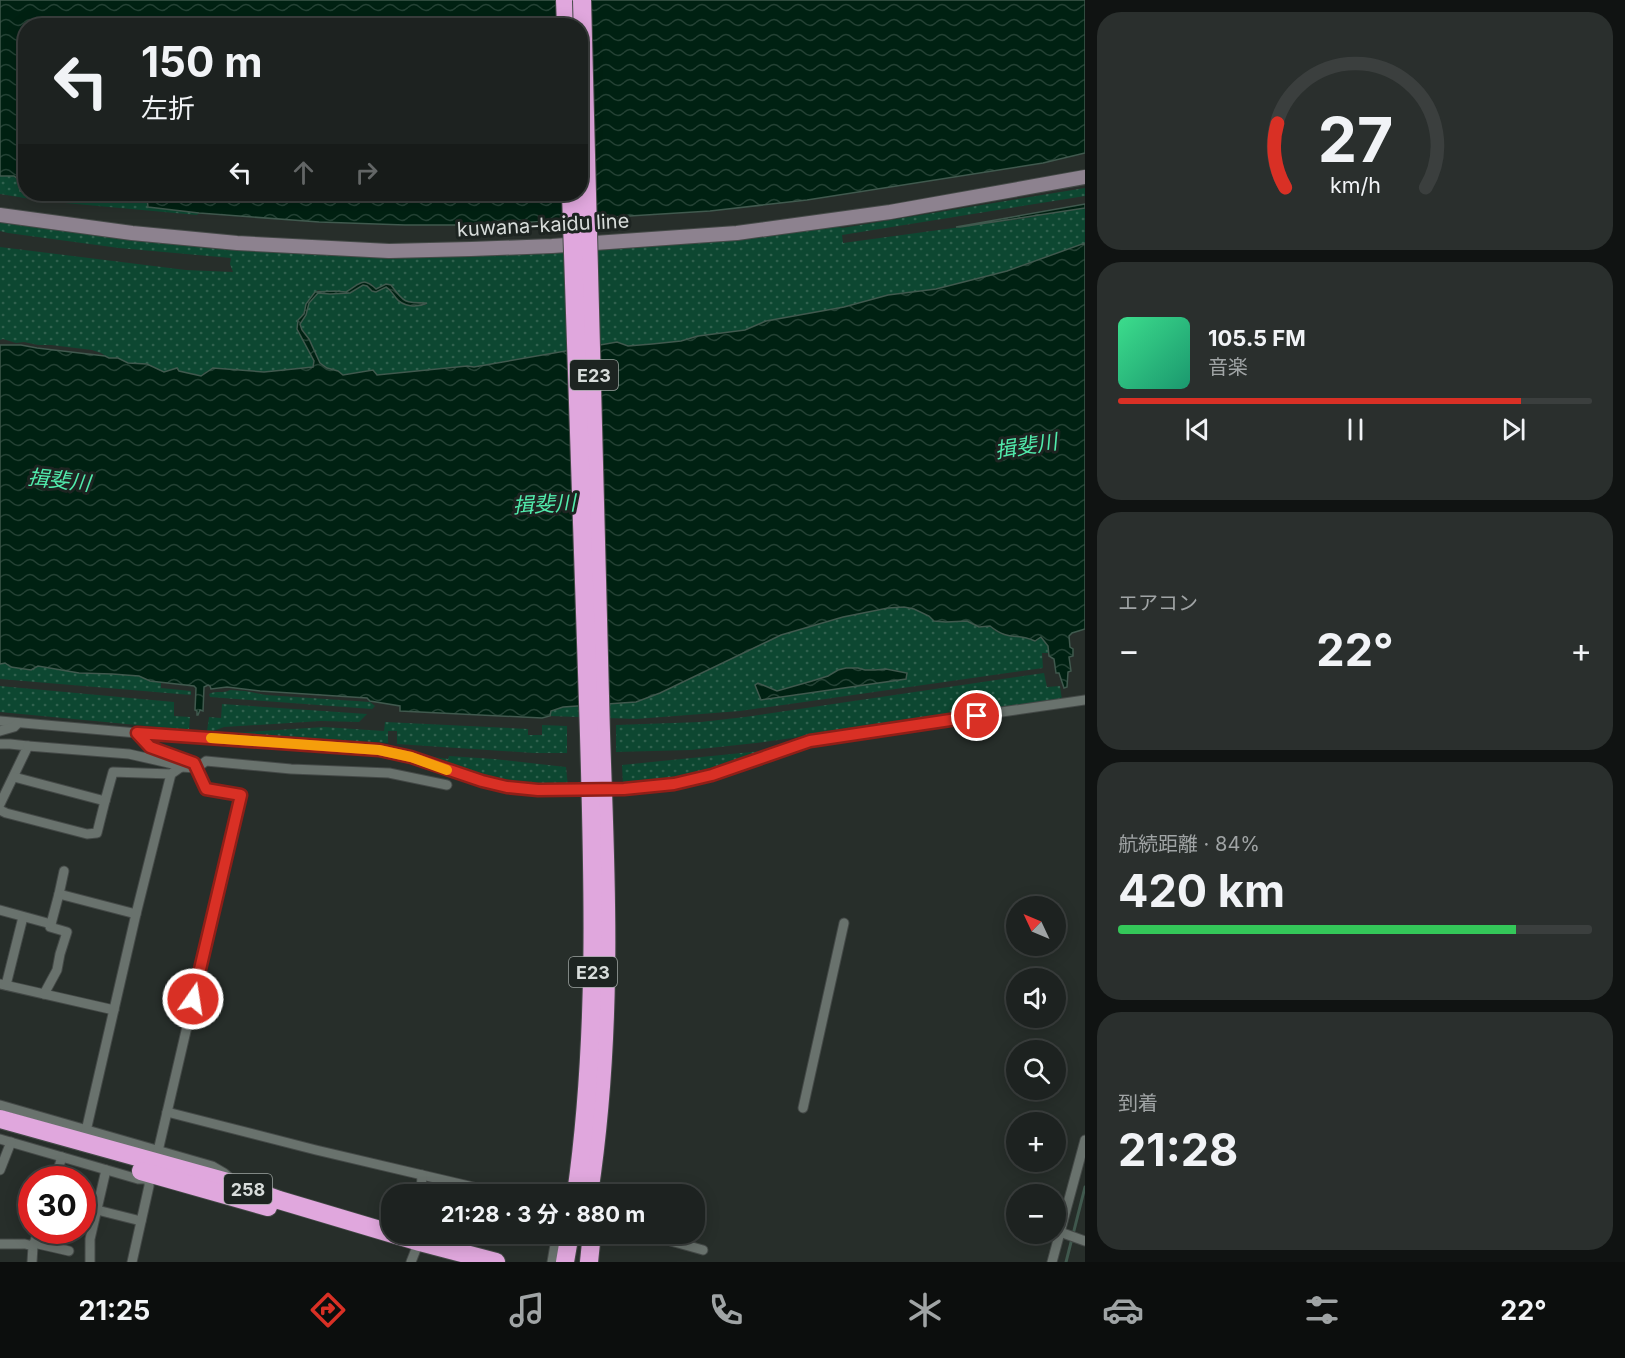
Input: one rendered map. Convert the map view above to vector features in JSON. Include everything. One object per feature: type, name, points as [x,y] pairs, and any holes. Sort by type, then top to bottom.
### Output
[{"type":"highway","points":[[565,0],[566,18]]},
{"type":"highway","name":"E23","points":[[582,0],[583,18]]},
{"type":"highway","name":"E23","points":[[588,192],[606,898],[604,1036],[596,1144],[590,1184]]},
{"type":"highway","name":"E23","points":[[571,201],[592,909],[591,1046],[577,1184]]},
{"type":"highway","name":"258","points":[[0,1119],[238,1185],[417,1246],[456,1262]]},
{"type":"highway","name":"258","points":[[6,1136],[373,1239],[496,1262]]},
{"type":"highway","points":[[596,1144],[599,1172],[597,1184]]},
{"type":"highway","points":[[565,1262],[568,1244]]},
{"type":"highway","points":[[578,1262],[581,1244]]},
{"type":"highway","points":[[589,1262],[591,1244]]},
{"type":"main road","name":"kuwana-kaidu line","points":[[0,214],[132,232],[237,243],[389,251],[471,249],[552,246],[737,233],[890,212],[1085,177]]},
{"type":"street","points":[[0,721],[389,751],[507,787],[549,790],[624,789],[674,784],[712,775],[810,741],[1085,700]]},
{"type":"street","points":[[0,731],[14,727],[18,723]]},
{"type":"street","points":[[137,733],[150,747],[194,763],[206,789],[241,795],[158,1151]]},
{"type":"street","points":[[0,744],[129,754],[181,767],[197,768],[206,761],[291,769],[389,773],[447,785]]},
{"type":"street","points":[[0,804],[3,789],[14,777],[28,746]]},
{"type":"street","points":[[0,810],[87,834],[97,833],[113,772],[171,774],[181,767]]},
{"type":"street","points":[[86,1131],[171,774]]},
{"type":"street","points":[[14,777],[105,801]]},
{"type":"street","points":[[44,994],[57,970],[68,932],[50,927],[64,871]]},
{"type":"street","points":[[59,894],[136,914]]},
{"type":"street","points":[[0,910],[51,924]]},
{"type":"street","points":[[22,917],[3,985],[114,1010]]},
{"type":"street","points":[[803,1108],[844,923]]},
{"type":"street","points":[[0,1105],[212,1166],[238,1185]]},
{"type":"street","points":[[167,1112],[460,1184]]},
{"type":"street","points":[[0,1139],[6,1136],[62,1157],[138,1179],[156,1178]]},
{"type":"street","points":[[0,1170],[6,1136]]},
{"type":"street","points":[[1066,1217],[1085,1140]]},
{"type":"street","points":[[59,1166],[62,1157]]},
{"type":"street","points":[[90,1262],[90,1239],[106,1170]]},
{"type":"street","points":[[422,1175],[422,1184]]},
{"type":"street","points":[[132,1262],[149,1186],[156,1178]]},
{"type":"street","points":[[97,1210],[141,1221]]},
{"type":"street","points":[[1066,1234],[1083,1240]]},
{"type":"street","points":[[0,1244],[18,1244]]},
{"type":"street","points":[[32,1262],[34,1244],[69,1251]]},
{"type":"street","points":[[552,1262],[555,1244]]},
{"type":"street","points":[[681,1244],[703,1250]]},
{"type":"street","points":[[1052,1262],[1058,1244]]},
{"type":"shaded area","points":[[0,176],[14,176],[18,179],[18,197],[0,194]]},
{"type":"shaded area","points":[[1085,188],[1085,196],[842,235],[843,243],[1085,208],[1085,243],[1007,271],[936,289],[888,295],[844,307],[766,321],[745,330],[698,336],[681,341],[628,346],[617,342],[474,367],[377,375],[356,373],[343,375],[320,363],[301,327],[301,321],[306,315],[309,303],[318,293],[347,294],[363,285],[374,291],[386,287],[402,303],[413,306],[427,304],[402,299],[391,285],[384,285],[377,289],[370,283],[356,285],[346,292],[318,290],[308,300],[298,320],[298,329],[314,362],[314,367],[264,372],[245,370],[205,372],[201,376],[190,373],[164,372],[147,364],[128,363],[109,358],[92,350],[0,340],[0,247],[186,270],[233,272],[230,264],[231,258],[119,248],[8,233],[0,231],[0,219],[238,249],[712,242],[837,226],[842,228]]},
{"type":"shaded area","points":[[43,201],[148,201],[149,207],[199,213],[197,215]]},
{"type":"shaded area","points":[[888,608],[914,609],[935,621],[967,621],[1006,635],[1033,640],[1042,637],[1048,646],[1048,653],[1042,653],[1043,668],[740,711],[636,719],[550,716],[551,711],[563,707],[660,693],[781,635],[843,617]],"holes":[[[858,668],[899,671],[906,673],[906,679],[761,700],[758,684],[777,691],[828,676],[838,670]]]},
{"type":"shaded area","points":[[0,664],[79,673],[139,676],[161,683],[161,688],[191,691],[191,695],[0,679]]},
{"type":"shaded area","points":[[1044,673],[1047,687],[1060,686],[1062,700],[756,743],[691,750],[616,752],[616,725],[701,722],[745,717]]},
{"type":"shaded area","points":[[0,686],[174,702],[174,716],[190,717],[189,730],[0,712]]},
{"type":"shaded area","points":[[230,690],[266,695],[370,702],[375,706],[372,709],[210,697],[209,694]]},
{"type":"shaded area","points":[[222,704],[367,714],[359,722],[321,721],[224,727],[207,731],[209,717],[221,718]]},
{"type":"shaded area","points":[[385,722],[528,729],[528,735],[542,735],[542,725],[567,726],[567,753],[397,744],[397,731],[388,731],[388,743],[232,733],[324,727],[384,731]]},
{"type":"shaded area","points":[[761,751],[690,776],[655,783],[623,785],[622,765]]},
{"type":"shaded area","points":[[428,756],[448,759],[449,756],[494,759],[566,767],[568,787],[505,781],[452,767]]},
{"type":"water","points":[[0,0],[1085,0],[1085,153],[1043,163],[807,200],[710,211],[485,225],[319,222],[148,207],[147,201],[588,201],[588,18],[18,18],[18,179],[14,176],[0,176]]},
{"type":"water","points":[[1085,204],[1085,208],[956,227]]},
{"type":"water","name":"揖斐川","points":[[1085,243],[1085,629],[1069,636],[1073,656],[1069,657],[1071,671],[1068,672],[1067,687],[1064,688],[1059,673],[1056,673],[1054,659],[1049,656],[1048,646],[1041,637],[1035,641],[1003,634],[990,626],[979,627],[967,621],[934,621],[914,609],[904,607],[843,617],[781,635],[660,693],[636,702],[563,707],[551,711],[550,716],[542,718],[400,711],[400,706],[370,701],[367,698],[227,687],[211,689],[208,685],[204,687],[203,711],[200,710],[197,715],[194,686],[150,681],[139,676],[79,673],[38,666],[31,670],[11,667],[5,663],[0,664],[0,345],[21,345],[118,358],[128,363],[147,364],[164,372],[177,368],[179,371],[201,376],[213,368],[264,372],[313,367],[314,361],[297,329],[298,320],[304,314],[306,304],[315,292],[346,292],[364,282],[376,289],[386,284],[391,285],[406,301],[427,303],[415,306],[406,305],[386,287],[376,292],[363,285],[350,293],[318,293],[309,303],[306,315],[300,324],[320,363],[343,375],[373,370],[377,375],[474,367],[617,342],[628,346],[652,344],[745,330],[766,321],[844,307],[888,295],[936,289],[1007,271]]},
{"type":"water","points":[[846,668],[886,669],[907,673],[906,679],[761,700],[755,685],[758,683],[777,691],[828,676]]},
{"type":"waterway","points":[[1066,1262],[1085,1187]]},
{"type":"slow traffic","points":[[211,738],[389,751],[447,770]]},
{"type":"route","points":[[193,999],[241,795],[206,789],[194,763],[150,747],[137,733],[389,751],[463,776],[507,787],[538,790],[624,789],[674,784],[712,775],[810,741],[977,716]]}]
